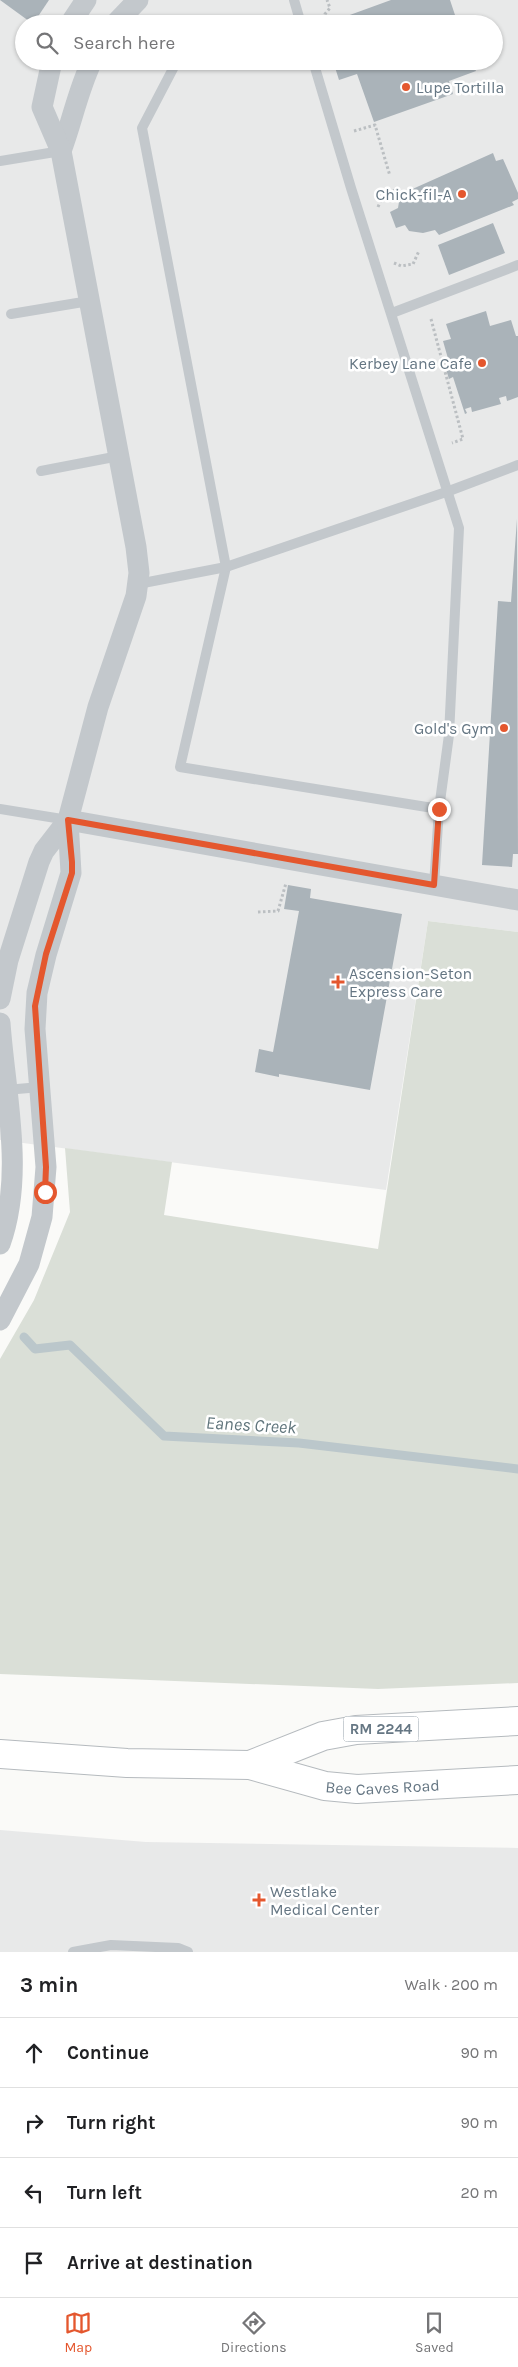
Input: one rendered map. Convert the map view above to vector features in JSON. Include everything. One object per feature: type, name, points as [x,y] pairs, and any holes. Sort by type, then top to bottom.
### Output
[{"type":"main road","name":"Bee Caves Road","points":[[250,1765],[323,1736],[356,1730],[518,1720]]},
{"type":"main road","name":"Bee Caves Road","points":[[0,1754],[127,1763],[250,1765],[325,1786],[358,1789],[518,1780]]},
{"type":"street","points":[[76,15],[86,0]]},
{"type":"street","points":[[124,15],[138,0]]},
{"type":"street","points":[[0,1320],[29,1264],[42,1217],[46,1167],[35,1006],[46,954],[72,873],[68,820],[98,707],[132,612],[138,584],[138,560],[61,151],[42,107],[50,70]]},
{"type":"street","points":[[61,151],[88,70]]},
{"type":"street","points":[[68,820],[518,900]]},
{"type":"street","points":[[0,999],[10,953],[39,862],[44,851],[68,820]]},
{"type":"street","points":[[0,1023],[3,1090],[10,1138],[11,1191],[9,1213],[0,1244]]},
{"type":"lane","points":[[294,0],[298,15]]},
{"type":"lane","points":[[173,70],[142,128],[226,567],[180,767],[439,809]]},
{"type":"lane","points":[[316,70],[351,188],[449,491],[459,528],[449,735],[439,809],[434,885]]},
{"type":"lane","points":[[0,162],[61,151]]},
{"type":"lane","points":[[392,313],[518,265]]},
{"type":"lane","points":[[11,314],[89,301]]},
{"type":"lane","points":[[41,471],[119,456]]},
{"type":"lane","points":[[138,584],[226,567],[449,491],[518,465]]},
{"type":"lane","points":[[0,809],[68,820]]},
{"type":"lane","points":[[3,1090],[40,1087]]},
{"type":"lane","points":[[73,1952],[111,1945],[178,1948],[188,1952]]},
{"type":"path","points":[[325,15],[330,8],[327,0]]},
{"type":"path","points":[[351,122],[353,131],[375,125],[390,176]]},
{"type":"path","points":[[380,216],[378,208],[381,200],[395,192],[394,189]]},
{"type":"path","points":[[390,258],[394,263],[408,266],[413,264],[419,251]]},
{"type":"path","points":[[431,315],[463,439],[449,445]]},
{"type":"path","points":[[258,912],[278,911],[286,882]]},
{"type":"shaded area","points":[[0,0],[518,0],[518,932],[428,921],[386,1190],[0,1140]]},
{"type":"shaded area","points":[[428,921],[518,932],[518,1683],[378,1689],[0,1674],[0,1359],[34,1300],[70,1212],[65,1148],[172,1162],[164,1215],[378,1249]]},
{"type":"shaded area","name":"Westlake Medical Center","points":[[0,1830],[146,1842],[518,1848],[518,1952],[0,1952]]},
{"type":"building","points":[[0,0],[49,0],[39,15],[21,15]]},
{"type":"building","points":[[391,0],[450,0],[455,15],[350,15]]},
{"type":"building","name":"Lupe Tortilla","points":[[336,70],[476,71],[449,81],[453,94],[374,122],[357,74],[339,80]]},
{"type":"building","name":"Chick-fil-A","points":[[493,153],[496,161],[503,159],[518,193],[518,199],[512,202],[514,205],[439,235],[435,230],[423,233],[409,231],[405,225],[396,228],[390,212],[398,208],[399,202],[408,191]]},
{"type":"building","points":[[493,223],[505,253],[449,275],[438,245]]},
{"type":"building","name":"Kerbey Lane Cafe","points":[[486,311],[490,326],[511,320],[516,336],[518,336],[518,397],[507,401],[506,396],[499,398],[501,404],[472,412],[471,407],[465,409],[467,413],[465,414],[453,377],[449,379],[444,363],[449,362],[443,341],[451,339],[446,324]]},
{"type":"building","name":"Gold's Gym","points":[[517,519],[518,854],[513,854],[512,867],[482,865],[498,601],[511,602]]},
{"type":"building","name":"Ascension-Seton Express Care","points":[[288,885],[311,889],[310,898],[402,914],[370,1090],[279,1074],[279,1077],[255,1072],[259,1049],[273,1052],[299,911],[284,909]]},
{"type":"waterway","name":"Eanes Creek","points":[[24,1337],[35,1349],[70,1345],[164,1436],[299,1443],[518,1469]]},
{"type":"place","name":"Lupe Tortilla","points":[[406,87]]},
{"type":"place","name":"Chick-fil-A","points":[[462,194]]},
{"type":"place","name":"Kerbey Lane Cafe","points":[[482,363]]},
{"type":"place","name":"Gold's Gym","points":[[504,728]]},
{"type":"place","name":"Ascension-Seton Express Care","points":[[338,982]]},
{"type":"place","name":"Westlake Medical Center","points":[[259,1900]]},
{"type":"route","points":[[45,1192],[46,1167],[35,1029],[35,1006],[39,979],[72,873],[68,820],[434,885],[439,809]]}]
